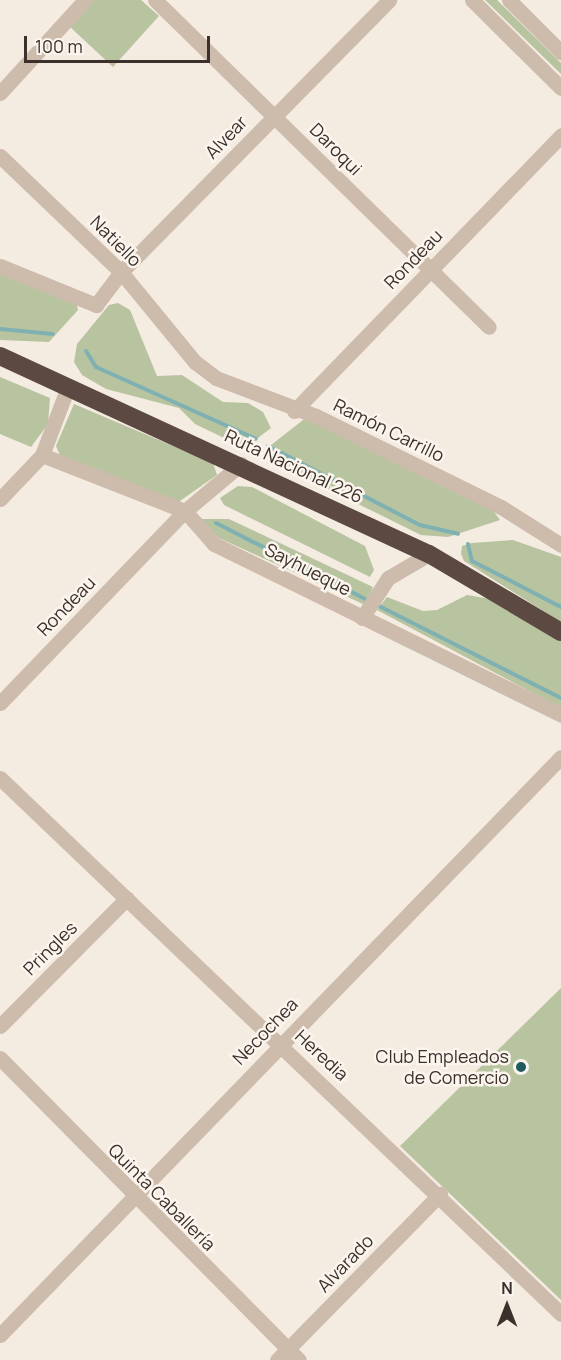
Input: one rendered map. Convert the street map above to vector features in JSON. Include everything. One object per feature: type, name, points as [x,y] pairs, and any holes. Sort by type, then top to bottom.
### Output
[{"type":"highway","name":"Ruta Nacional 226","points":[[0,356],[241,464],[429,554],[561,632]]},
{"type":"street","points":[[0,93],[85,0]]},
{"type":"street","name":"Daroqui","points":[[155,0],[489,327]]},
{"type":"street","name":"Alvear","points":[[0,266],[96,305],[122,272],[389,0]]},
{"type":"street","points":[[472,0],[561,87]]},
{"type":"street","points":[[509,0],[561,52]]},
{"type":"street","name":"Rondeau","points":[[294,411],[561,135]]},
{"type":"street","name":"Natiello","points":[[0,156],[122,272],[195,362]]},
{"type":"street","name":"Ramón Carrillo","points":[[195,362],[236,389],[294,411],[316,416],[501,507],[561,545]]},
{"type":"street","points":[[0,499],[42,455],[68,387]]},
{"type":"street","name":"Sayhueque","points":[[42,455],[185,512],[214,544],[561,715]]},
{"type":"street","name":"Rondeau","points":[[0,703],[185,512],[241,464]]},
{"type":"street","points":[[362,618],[388,579],[429,554]]},
{"type":"street","name":"Necochea","points":[[0,1335],[135,1199],[280,1043],[561,758]]},
{"type":"street","name":"Heredia","points":[[0,778],[440,1194],[561,1314]]},
{"type":"street","name":"Pringles","points":[[0,1026],[127,898]]},
{"type":"street","name":"Quinta Caballería","points":[[0,1058],[288,1356]]},
{"type":"street","name":"Alvarado","points":[[288,1356],[440,1194]]},
{"type":"green space","points":[[93,0],[141,0],[159,16],[113,67],[69,26]]},
{"type":"green space","points":[[485,0],[497,0],[561,63],[561,74]]},
{"type":"green space","points":[[0,271],[76,302],[78,310],[49,342],[0,340]]},
{"type":"green space","points":[[118,303],[130,310],[157,376],[182,375],[223,402],[248,403],[263,412],[271,428],[245,448],[195,424],[179,408],[106,389],[82,375],[74,362],[77,344],[109,305]]},
{"type":"green space","points":[[0,377],[50,398],[48,424],[31,447],[0,434]]},
{"type":"green space","points":[[74,404],[213,463],[217,475],[177,503],[62,460],[56,446]]},
{"type":"green space","points":[[303,420],[318,420],[492,509],[500,520],[448,537],[421,535],[269,460],[266,449]]},
{"type":"green space","points":[[238,486],[252,487],[365,546],[374,570],[370,577],[224,505],[220,498]]},
{"type":"green space","points":[[199,519],[229,519],[373,587],[365,605],[219,538]]},
{"type":"green space","points":[[513,540],[561,557],[561,622],[464,561],[461,554],[462,546],[472,543]]},
{"type":"green space","points":[[467,595],[491,599],[561,641],[561,708],[377,610],[387,597],[423,611],[437,610]]},
{"type":"green space","name":"Club Empleados de Comercio","points":[[561,988],[561,1300],[400,1146]]},
{"type":"waterway","points":[[0,329],[53,334]]},
{"type":"waterway","points":[[86,351],[96,367],[256,439]]},
{"type":"waterway","points":[[268,446],[420,525],[458,534]]},
{"type":"waterway","points":[[216,523],[365,599]]},
{"type":"waterway","points":[[468,544],[472,561],[561,607]]},
{"type":"waterway","points":[[377,605],[561,698]]},
{"type":"place","name":"Club Empleados de Comercio","points":[[521,1067]]}]
